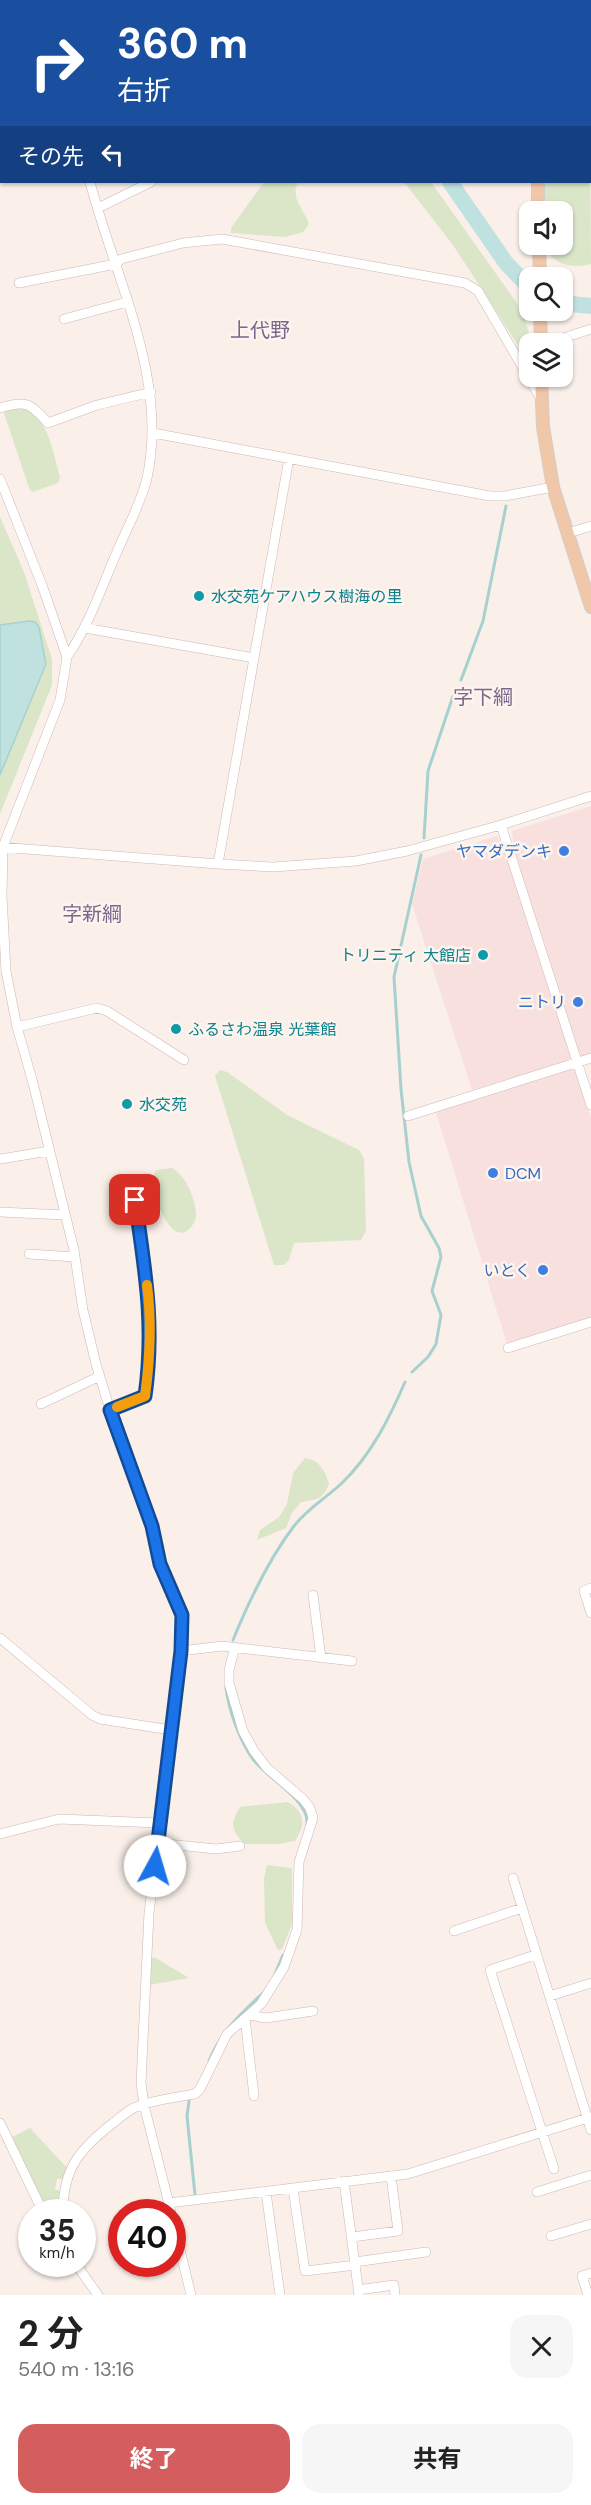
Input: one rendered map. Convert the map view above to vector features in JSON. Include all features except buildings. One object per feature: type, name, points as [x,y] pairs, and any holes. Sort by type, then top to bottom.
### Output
[{"type":"main road","points":[[538,183],[538,201]]},
{"type":"main road","points":[[541,387],[543,427],[553,487],[591,607]]},
{"type":"street","points":[[90,183],[116,264],[151,392],[153,433],[146,481],[85,628],[67,657],[60,700],[2,847],[1,897],[6,971],[17,1027],[75,1257],[83,1310],[110,1410],[152,1526],[160,1564],[182,1615],[181,1651],[159,1823],[146,1963],[141,2083],[144,2105],[168,2199]]},
{"type":"street","points":[[98,208],[149,183]]},
{"type":"street","points":[[19,283],[116,264],[121,259],[183,243],[222,239],[465,283],[478,291],[542,399]]},
{"type":"street","points":[[64,318],[127,302]]},
{"type":"street","points":[[573,335],[591,329]]},
{"type":"street","points":[[0,408],[18,403],[32,405],[48,423],[97,405],[151,392]]},
{"type":"street","points":[[153,433],[490,496],[505,496],[553,487]]},
{"type":"street","points":[[218,864],[290,458]]},
{"type":"street","points":[[0,479],[42,585],[67,657]]},
{"type":"street","points":[[568,533],[591,526]]},
{"type":"street","points":[[85,628],[254,658]]},
{"type":"street","points":[[2,847],[273,867],[356,861],[407,851],[501,825],[591,796]]},
{"type":"street","points":[[501,825],[591,1105]]},
{"type":"street","points":[[17,1027],[97,1008],[108,1011],[184,1060]]},
{"type":"street","points":[[408,1116],[591,1058]]},
{"type":"street","points":[[0,1159],[49,1152]]},
{"type":"street","points":[[110,1410],[145,1396],[150,1360],[150,1304],[135,1200]]},
{"type":"street","points":[[0,1212],[65,1215]]},
{"type":"street","points":[[29,1254],[75,1257]]},
{"type":"street","points":[[508,1348],[591,1323]]},
{"type":"street","points":[[42,1404],[100,1376]]},
{"type":"street","points":[[591,1588],[584,1591],[591,1613]]},
{"type":"street","points":[[313,1595],[321,1658]]},
{"type":"street","points":[[0,1638],[92,1716],[171,1730]]},
{"type":"street","points":[[181,1651],[222,1646],[352,1661]]},
{"type":"street","points":[[63,2199],[75,2159],[86,2145],[134,2107],[195,2094],[209,2075],[227,2034],[261,2004],[273,1987],[284,1967],[297,1930],[299,1862],[313,1818],[310,1808],[303,1799],[267,1768],[243,1731],[230,1683],[229,1670],[235,1647]]},
{"type":"street","points":[[0,1834],[59,1819],[159,1823]]},
{"type":"street","points":[[157,1843],[216,1849],[240,1846]]},
{"type":"street","points":[[513,1878],[535,1955],[589,2117],[591,2130]]},
{"type":"street","points":[[454,1931],[522,1908]]},
{"type":"street","points":[[535,1955],[490,1970],[554,2169]]},
{"type":"street","points":[[550,1996],[591,1983]]},
{"type":"street","points":[[247,2016],[266,2018],[313,2011]]},
{"type":"street","points":[[247,2016],[254,2096]]},
{"type":"street","points":[[186,2205],[266,2192],[408,2174],[589,2117]]},
{"type":"street","points":[[0,2123],[37,2199]]},
{"type":"street","points":[[537,2192],[591,2175]]},
{"type":"street","points":[[352,2237],[398,2231],[391,2176]]},
{"type":"street","points":[[344,2181],[359,2292],[394,2285],[395,2295]]},
{"type":"street","points":[[293,2189],[305,2271],[426,2252]]},
{"type":"street","points":[[266,2192],[280,2295]]},
{"type":"street","points":[[551,2236],[591,2224]]},
{"type":"street","points":[[588,2295],[582,2276],[591,2273]]},
{"type":"street","points":[[186,2274],[191,2295]]},
{"type":"street","points":[[85,2277],[98,2295]]},
{"type":"shaded area","points":[[591,806],[591,1053],[580,1057],[524,882],[514,848],[512,831]]},
{"type":"shaded area","points":[[497,836],[507,855],[573,1060],[472,1090],[412,904],[423,859]]},
{"type":"shaded area","points":[[575,1066],[591,1118],[591,1318],[507,1344],[435,1109]]},
{"type":"green space","points":[[263,183],[298,183],[297,199],[309,224],[303,232],[285,237],[231,233],[231,228]]},
{"type":"green space","points":[[405,183],[432,183],[516,302],[519,308],[519,321],[525,321],[529,333],[519,333],[519,347],[453,245]]},
{"type":"green space","points":[[544,183],[590,183],[591,264],[578,266],[563,264],[551,255],[573,255],[573,201],[545,201]]},
{"type":"green space","points":[[18,406],[37,417],[43,425],[60,477],[58,483],[32,492],[4,413],[8,408]]},
{"type":"green space","points":[[0,517],[24,572],[52,659],[52,685],[0,814]]},
{"type":"green space","points":[[220,1070],[227,1072],[287,1115],[359,1150],[364,1159],[366,1231],[361,1240],[294,1243],[289,1260],[284,1265],[274,1265],[215,1076]]},
{"type":"green space","points":[[172,1168],[182,1176],[195,1204],[195,1219],[185,1232],[173,1229],[167,1223],[151,1182],[156,1170]]},
{"type":"green space","points":[[305,1458],[315,1461],[324,1471],[329,1484],[326,1490],[317,1499],[300,1503],[292,1513],[286,1528],[257,1540],[260,1530],[279,1517],[287,1504],[293,1473]]},
{"type":"green space","points":[[288,1802],[298,1810],[302,1819],[301,1830],[295,1841],[278,1844],[245,1844],[236,1834],[233,1823],[240,1807]]},
{"type":"green space","points":[[267,1865],[292,1868],[292,1924],[282,1949],[278,1950],[265,1923],[264,1879]]},
{"type":"green space","points":[[150,1957],[156,1958],[189,1978],[149,1985]]},
{"type":"green space","points":[[30,2128],[68,2169],[64,2179],[57,2179],[55,2189],[62,2192],[62,2199],[41,2199],[12,2137]]},
{"type":"water","points":[[35,622],[39,627],[46,664],[0,775],[0,625]]},
{"type":"waterway","points":[[451,183],[506,263],[519,277]]},
{"type":"waterway","points":[[573,304],[591,306]]},
{"type":"waterway","points":[[461,680],[483,621],[506,506]]},
{"type":"waterway","points":[[424,838],[428,771],[454,693]]},
{"type":"waterway","points":[[412,1372],[428,1357],[436,1344],[441,1315],[432,1291],[441,1257],[439,1248],[421,1216],[409,1162],[401,1089],[394,977],[421,855]]},
{"type":"waterway","points":[[233,1640],[260,1581],[285,1539],[299,1520],[342,1483],[362,1461],[386,1423],[405,1382]]},
{"type":"waterway","points":[[226,1688],[232,1715],[247,1750],[258,1765],[302,1806],[307,1824]]},
{"type":"waterway","points":[[275,1974],[283,1955]]},
{"type":"waterway","points":[[209,2061],[226,2032],[264,1992]]},
{"type":"waterway","points":[[189,2101],[187,2116],[195,2195]]},
{"type":"slow traffic","points":[[117,1407],[145,1396],[150,1360],[150,1304],[147,1285]]},
{"type":"place","name":"水交苑ケアハウス樹海の里","points":[[199,596]]},
{"type":"place","name":"ヤマダデンキ","points":[[564,851]]},
{"type":"place","name":"トリニティ 大館店","points":[[483,955]]},
{"type":"place","name":"ニトリ","points":[[578,1002]]},
{"type":"place","name":"ふるさわ温泉 光葉館","points":[[176,1029]]},
{"type":"place","name":"水交苑","points":[[127,1104]]},
{"type":"place","name":"DCM","points":[[493,1173]]},
{"type":"place","name":"いとく","points":[[543,1270]]},
{"type":"district","name":"上代野","points":[[260,330]]},
{"type":"district","name":"字下綱","points":[[483,697]]},
{"type":"district","name":"字新綱","points":[[92,914]]},
{"type":"route","points":[[135,1200],[150,1304],[150,1360],[145,1396],[110,1410],[152,1526],[160,1564],[182,1615],[181,1651],[155,1866]]}]
